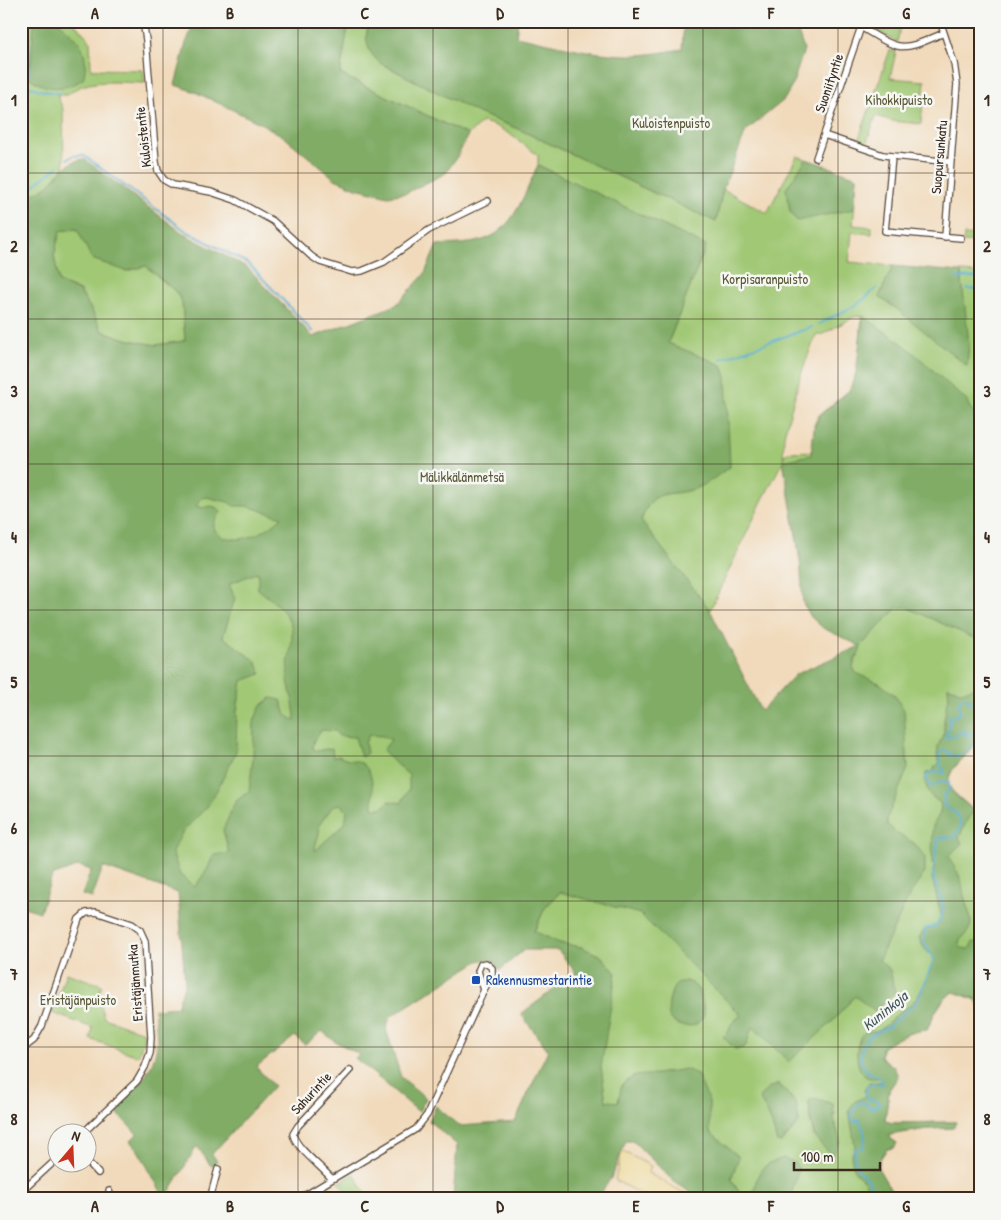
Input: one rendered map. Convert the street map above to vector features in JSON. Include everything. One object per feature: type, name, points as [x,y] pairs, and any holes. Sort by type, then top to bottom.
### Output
[{"type":"street","name":"Kuloistentie","points":[[143,21],[156,162],[164,180],[173,185],[210,192],[235,200],[273,221],[315,259],[352,272],[362,271],[384,262],[430,230],[488,201]]},
{"type":"street","points":[[623,21],[631,21]]},
{"type":"street","points":[[851,21],[891,44],[901,46],[944,33]]},
{"type":"street","name":"Suopursunkatu","points":[[940,21],[954,63],[957,84],[945,237]]},
{"type":"street","name":"Suoniityntie","points":[[816,158],[862,27]]},
{"type":"street","points":[[824,135],[892,157],[951,162]]},
{"type":"street","points":[[892,157],[885,231],[961,238]]},
{"type":"street","name":"Eristäjänmutka","points":[[21,1050],[34,1040],[42,1026],[79,918],[86,913],[96,912],[132,924],[140,930],[145,941],[151,1037],[150,1053],[145,1067],[136,1081],[94,1122]]},
{"type":"street","points":[[299,1199],[416,1129],[423,1122],[484,990]]},
{"type":"street","name":"Sahurintie","points":[[332,1179],[298,1145],[294,1134],[304,1119],[350,1070]]},
{"type":"street","points":[[21,1192],[48,1167]]},
{"type":"street","points":[[210,1199],[218,1169]]},
{"type":"street","points":[[109,1191],[112,1199]]},
{"type":"green space","points":[[24,21],[72,21],[90,40],[91,69],[143,70],[145,83],[93,83],[75,89],[68,95],[57,95],[63,109],[64,167],[44,189],[21,198],[21,68],[23,68],[23,43],[21,42],[21,35],[23,34]]},
{"type":"green space","points":[[34,21],[58,21],[76,38],[84,54],[83,79],[69,86],[55,88],[34,81],[28,76]]},
{"type":"green space","points":[[195,21],[349,21],[340,74],[468,135],[446,173],[406,193],[388,196],[356,188],[335,179],[283,136],[193,91],[175,85],[186,43]]},
{"type":"green space","name":"Mälikkälänmetsä","points":[[349,21],[369,21],[367,39],[369,49],[380,63],[478,113],[516,128],[669,200],[678,196],[716,222],[723,189],[767,213],[797,156],[857,177],[853,225],[872,227],[872,234],[852,232],[849,262],[893,266],[879,297],[897,309],[963,290],[961,272],[976,273],[979,243],[963,242],[964,235],[980,235],[980,733],[973,748],[952,770],[948,781],[950,789],[980,816],[980,1011],[976,1000],[954,992],[941,1004],[927,1030],[903,1036],[882,1048],[881,1057],[894,1067],[898,1077],[889,1090],[885,1120],[891,1123],[956,1122],[953,1128],[927,1129],[889,1135],[897,1143],[894,1148],[887,1149],[880,1159],[878,1168],[892,1192],[892,1199],[788,1199],[753,1189],[756,1199],[737,1199],[739,1192],[731,1179],[735,1168],[614,1120],[515,1145],[607,963],[581,947],[559,943],[534,932],[545,908],[560,892],[328,1018],[194,1026],[186,888],[119,853],[21,446],[640,215],[538,165],[538,155],[497,127],[482,122],[468,135],[340,74]],"holes":[[[706,246],[668,343],[677,347],[664,344]],[[862,316],[857,374],[852,388],[818,416],[814,425],[816,451],[788,452],[784,455],[805,595],[861,646],[853,667],[803,672],[759,713],[702,601],[710,610],[783,461],[784,435],[801,374],[816,335],[821,335],[854,317]],[[698,488],[659,495],[647,504],[641,521],[688,584],[636,527],[643,503],[652,496]],[[601,1070],[606,1101],[618,1102],[657,1074],[684,1070],[601,1111]],[[779,1084],[796,1103],[799,1122],[781,1143],[777,1142],[771,1121],[760,1097]],[[809,1101],[835,1113],[834,1119],[840,1141],[814,1137],[810,1119]]]},
{"type":"green space","name":"Kuloistenpuisto","points":[[369,21],[518,21],[516,36],[583,50],[632,55],[654,54],[682,49],[684,21],[785,21],[797,29],[804,50],[792,86],[784,100],[746,131],[723,189],[716,222],[516,128],[478,113],[380,63],[371,53],[367,44]]},
{"type":"green space","points":[[858,21],[902,21],[897,42]]},
{"type":"green space","name":"Kihokkipuisto","points":[[890,50],[896,52],[890,78],[925,81],[921,124],[892,121],[876,116],[866,144],[858,141]]},
{"type":"green space","name":"Mälikkälänmetsä","points":[[84,159],[184,234],[248,268],[313,337],[396,305],[424,275],[437,245],[464,244],[484,240],[499,232],[519,206],[538,165],[706,246],[668,343],[722,365],[726,377],[730,467],[697,488],[657,497],[646,509],[641,521],[710,610],[761,711],[796,674],[860,646],[823,628],[811,617],[803,603],[800,558],[783,461],[811,455],[814,428],[821,414],[849,391],[856,373],[863,316],[907,347],[966,400],[980,426],[980,641],[906,607],[897,608],[861,646],[853,667],[856,673],[879,683],[895,695],[904,710],[908,768],[887,818],[887,824],[896,833],[914,843],[925,857],[925,873],[910,894],[879,960],[890,970],[895,992],[874,1011],[855,996],[832,1022],[789,1062],[753,1027],[744,1048],[735,1049],[723,1037],[729,1031],[731,1024],[741,1015],[640,914],[560,892],[545,908],[534,931],[559,943],[581,947],[601,956],[616,973],[601,1067],[606,1101],[618,1102],[622,1084],[635,1076],[686,1069],[697,1074],[709,1102],[710,1132],[739,1157],[731,1179],[739,1192],[737,1199],[693,1199],[694,1195],[672,1180],[633,1141],[626,1141],[611,1178],[597,1199],[453,1199],[457,1145],[429,1121],[436,1106],[459,1126],[515,1122],[548,1050],[521,1014],[576,973],[558,950],[524,950],[500,970],[491,961],[478,961],[390,1017],[386,1029],[401,1077],[426,1098],[419,1112],[355,1058],[359,1054],[334,1041],[322,1031],[305,1045],[295,1036],[256,1067],[274,1086],[212,1154],[217,1161],[211,1166],[197,1146],[165,1199],[139,1152],[130,1141],[137,1134],[114,1110],[143,1080],[153,1062],[157,1041],[154,1009],[177,1007],[185,983],[178,893],[103,867],[92,898],[82,895],[91,870],[79,866],[52,876],[40,912],[21,906],[21,344],[28,345],[21,336],[21,198],[40,191],[65,167]],"holes":[[[77,229],[92,259],[126,271],[146,266],[177,293],[182,303],[184,341],[156,345],[129,340],[102,331],[79,291],[59,282],[54,256],[60,231]],[[206,497],[228,502],[234,506],[247,506],[282,517],[268,528],[252,536],[238,539],[224,538],[217,532],[214,526],[215,520],[221,512],[218,508],[211,506],[202,508],[196,506],[202,498]],[[258,572],[258,589],[274,602],[289,619],[292,639],[288,679],[295,721],[286,715],[281,700],[271,698],[260,707],[254,721],[253,758],[249,791],[235,802],[223,830],[229,853],[213,855],[208,868],[195,887],[180,875],[172,852],[183,831],[207,807],[236,752],[237,711],[242,681],[261,674],[256,661],[223,637],[235,598],[229,584]],[[321,730],[335,731],[339,736],[355,737],[361,757],[367,753],[365,743],[369,735],[383,736],[391,740],[383,750],[409,775],[409,789],[401,803],[389,801],[382,808],[373,808],[371,777],[366,767],[356,761],[339,756],[333,757],[332,748],[316,751],[312,748],[314,740]],[[340,804],[347,811],[345,823],[315,851],[319,825],[333,806]]]},
{"type":"green space","points":[[806,159],[857,177],[854,209],[797,221],[790,212],[786,189]]},
{"type":"green space","points":[[77,229],[126,271],[146,266],[177,293],[182,303],[184,341],[156,345],[129,340],[102,331],[80,291],[59,282],[54,256],[60,230]]},
{"type":"green space","points":[[893,266],[961,272],[969,344],[967,366],[893,306],[879,297]]},
{"type":"green space","points":[[980,685],[980,732],[977,739],[955,767],[949,780],[954,794],[974,811],[967,820],[959,838],[962,843],[949,856],[961,880],[971,922],[968,931],[959,941],[961,948],[969,949],[973,942],[980,942],[980,1000],[954,992],[940,1003],[927,1030],[909,1033],[893,1041],[882,1048],[881,1057],[894,1067],[898,1077],[889,1090],[885,1120],[891,1123],[956,1122],[953,1128],[926,1129],[889,1135],[897,1143],[894,1148],[887,1149],[880,1159],[878,1168],[896,1199],[852,1199],[854,1193],[870,1192],[864,1181],[855,1172],[851,1157],[855,1146],[849,1110],[854,1102],[866,1096],[864,1090],[869,1082],[883,1082],[880,1078],[868,1078],[859,1068],[857,1051],[859,1040],[865,1033],[884,1027],[899,1012],[911,1004],[922,989],[934,959],[924,948],[919,938],[925,929],[937,925],[941,915],[932,878],[934,867],[932,862],[933,826],[940,813],[941,804],[929,794],[924,779],[926,773],[934,771],[934,768],[939,763],[937,757],[938,746],[944,732],[944,720],[949,699],[948,686],[962,692]]},
{"type":"green space","name":"Eristäjänpuisto","points":[[66,973],[102,985],[98,997],[104,1018],[146,1033],[138,1056],[90,1039],[93,1028],[52,1013]]},
{"type":"green space","points":[[686,981],[698,990],[702,998],[704,1014],[697,1024],[683,1026],[671,1020],[668,1013],[673,989],[680,982]]},
{"type":"green space","points":[[779,1084],[796,1103],[799,1123],[781,1143],[777,1142],[771,1121],[759,1097],[769,1088]]},
{"type":"green space","points":[[814,1098],[833,1104],[834,1119],[840,1141],[833,1155],[820,1144],[814,1132],[810,1118],[809,1101]]},
{"type":"green space","points":[[784,1158],[799,1168],[789,1199],[756,1199],[755,1185],[759,1173],[767,1165]]},
{"type":"green space","points":[[354,1174],[368,1197],[364,1199],[353,1199],[339,1183]]},
{"type":"sand","points":[[622,1151],[651,1166],[648,1173],[690,1196],[689,1199],[649,1199],[615,1180]]},
{"type":"waterway","points":[[21,76],[29,77],[29,21]]},
{"type":"waterway","points":[[21,83],[40,90],[61,94]]},
{"type":"waterway","points":[[67,159],[83,155],[186,231],[249,264],[313,332]]},
{"type":"waterway","points":[[21,195],[59,166]]},
{"type":"waterway","points":[[956,278],[980,277]]},
{"type":"waterway","points":[[819,324],[858,304],[877,288]]},
{"type":"waterway","points":[[967,289],[980,289]]},
{"type":"waterway","points":[[721,359],[812,327]]},
{"type":"waterway","name":"Kuninkoja","points":[[934,867],[938,838],[955,837],[961,825],[956,813],[944,806],[944,795],[950,789],[948,781],[941,781],[931,787],[926,777],[934,772],[945,773],[940,764],[941,757],[939,757],[943,750],[952,756],[962,755],[971,749],[977,737],[972,733],[967,736],[965,735],[966,731],[964,730],[954,737],[945,737],[949,728],[949,716],[954,717],[960,713],[960,698],[968,698],[970,702],[980,707]]},
{"type":"waterway","name":"Kuninkoja","points":[[876,1199],[868,1179],[859,1171],[855,1163],[855,1150],[862,1148],[865,1138],[859,1120],[855,1122],[852,1118],[853,1110],[860,1102],[866,1103],[868,1107],[872,1108],[880,1104],[878,1101],[868,1099],[866,1093],[867,1086],[870,1084],[882,1085],[883,1083],[880,1078],[867,1071],[861,1063],[861,1056],[863,1045],[868,1037],[888,1027],[917,1002],[934,959],[924,943],[925,929],[937,925],[943,912],[942,899],[934,880],[933,871]]},
{"type":"waterway","name":"Kuninkoja","points":[[849,1199],[851,1192],[856,1191],[861,1199]]},
{"type":"place","name":"Rakennusmestarintie","points":[[476,980]]},
{"type":"park label","name":"Korpisaranpuisto","points":[[765,279]]}]
